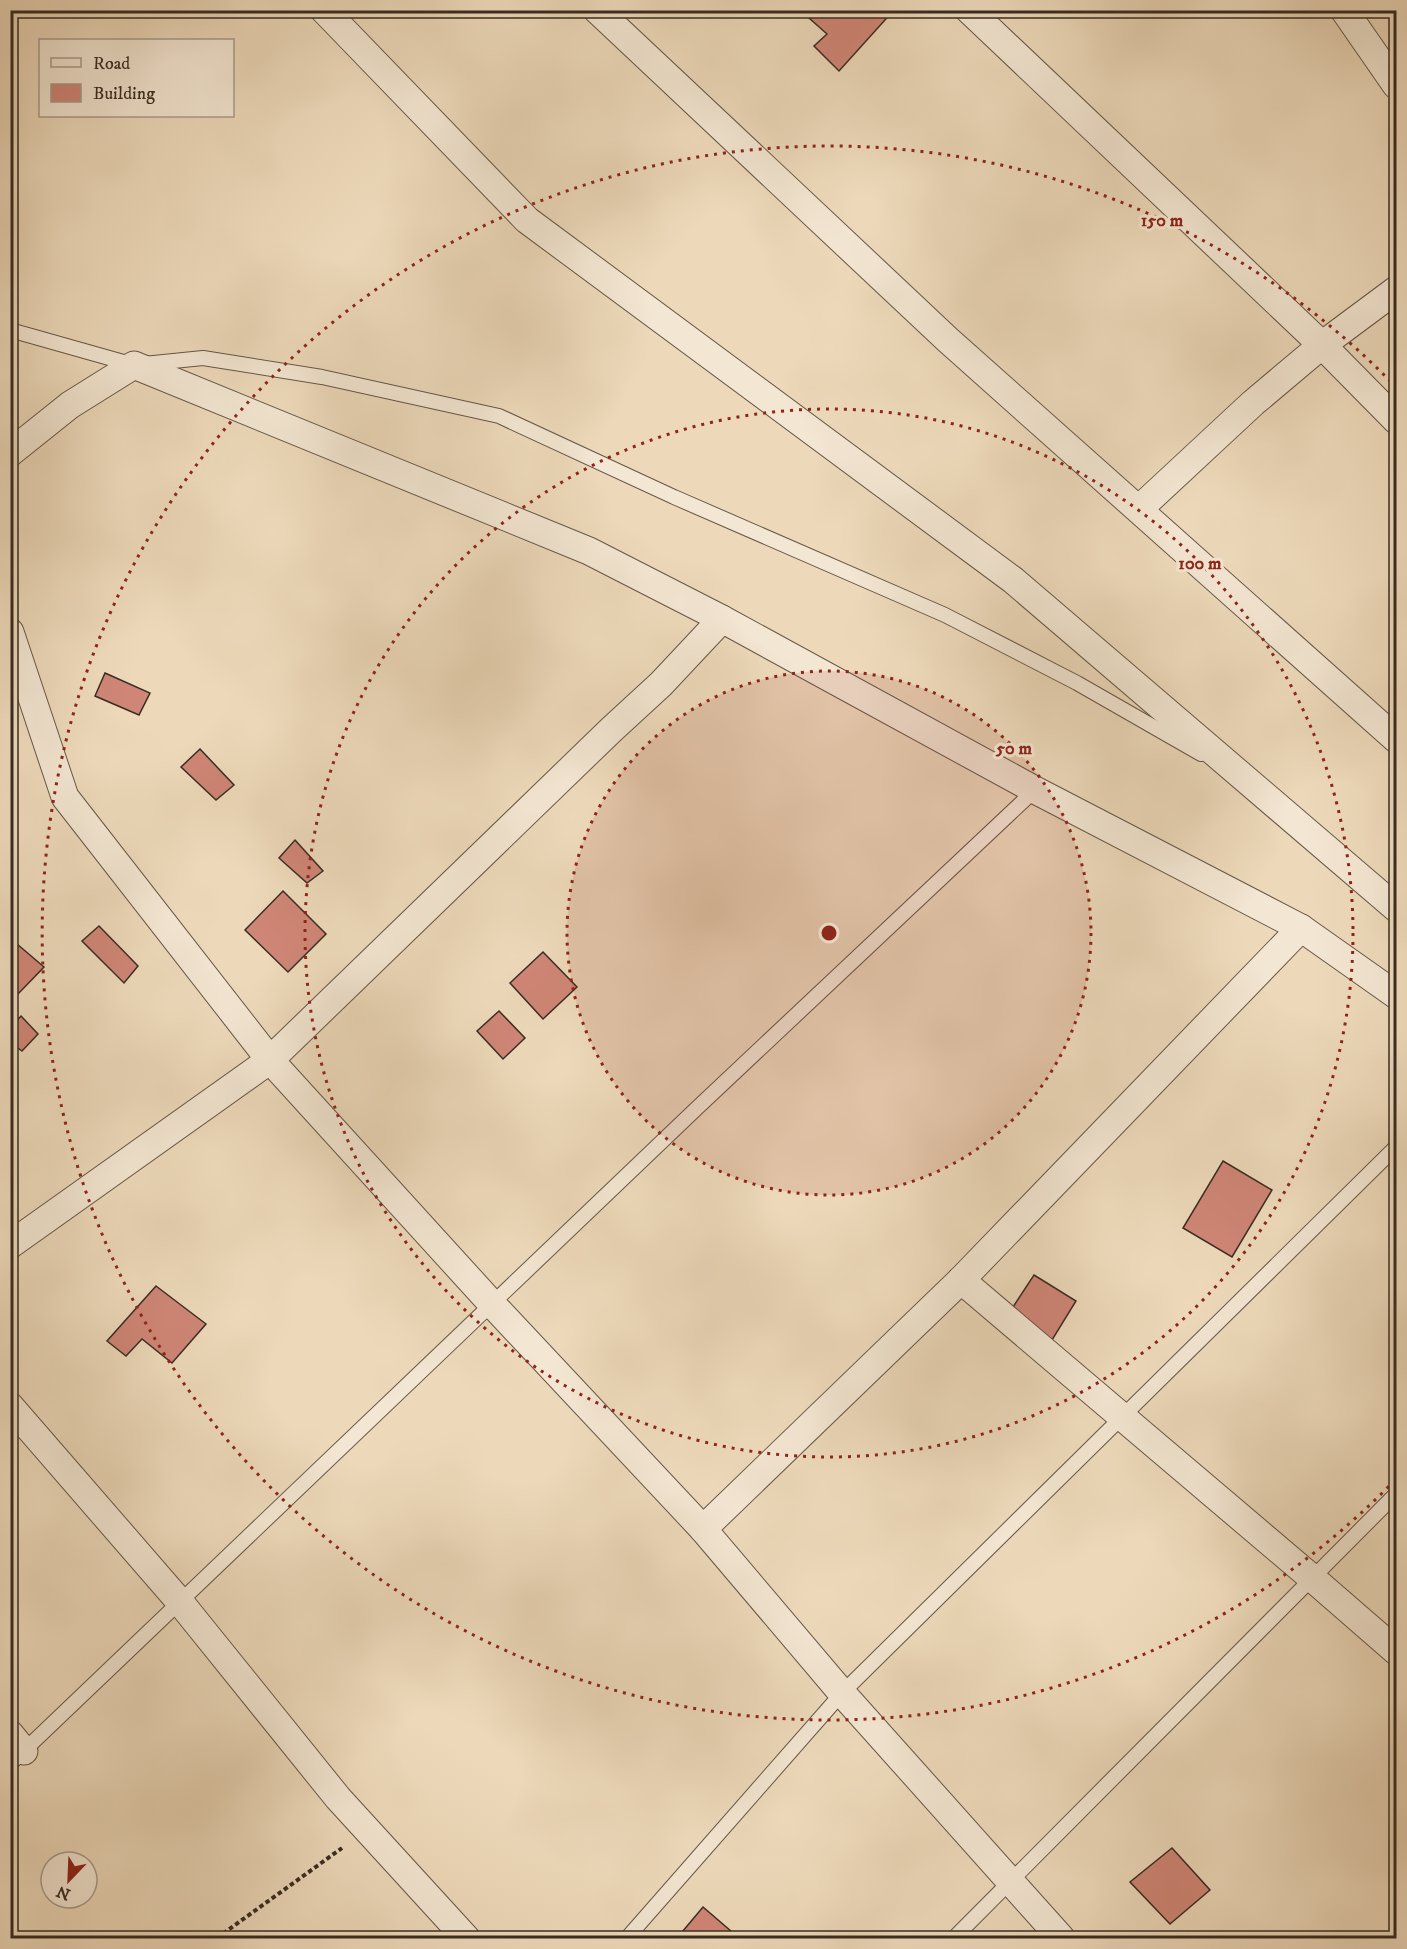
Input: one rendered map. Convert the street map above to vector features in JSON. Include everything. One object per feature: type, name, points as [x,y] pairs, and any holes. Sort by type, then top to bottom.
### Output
[{"type":"street","points":[[324,10],[527,220],[1013,580],[1396,908]]},
{"type":"street","points":[[969,10],[1322,345],[1396,420]]},
{"type":"street","points":[[1344,10],[1396,85]]},
{"type":"street","points":[[608,14],[939,332],[1396,738]]},
{"type":"street","points":[[1139,509],[1252,403],[1322,345],[1396,290]]},
{"type":"street","points":[[10,453],[70,405],[134,365],[589,551],[722,619],[1035,790],[1301,928],[1396,995]]},
{"type":"street","points":[[10,1245],[270,1060],[661,684],[722,619]]},
{"type":"street","points":[[10,632],[65,797],[270,1060],[492,1304],[703,1529],[842,1693],[1060,1938]]},
{"type":"street","points":[[703,1529],[961,1280],[1301,928]]},
{"type":"street","points":[[961,1280],[1396,1651]]},
{"type":"street","points":[[10,1406],[180,1602],[338,1798],[466,1938]]},
{"type":"lane","points":[[10,330],[134,365],[203,358],[322,377],[499,416],[674,497],[945,615],[1077,683],[1249,782]]},
{"type":"lane","points":[[15,1750],[180,1602],[1035,790]]},
{"type":"lane","points":[[627,1938],[842,1693],[1396,1147]]},
{"type":"lane","points":[[954,1938],[1396,1494]]},
{"type":"path","points":[[217,1938],[367,1830]]},
{"type":"building","points":[[800,10],[894,10],[839,71],[814,46],[827,34]]},
{"type":"building","points":[[105,673],[150,693],[139,715],[95,696]]},
{"type":"building","points":[[200,749],[234,785],[216,800],[181,767]]},
{"type":"building","points":[[295,840],[323,871],[307,883],[279,858]]},
{"type":"building","points":[[283,891],[326,934],[288,972],[245,930]]},
{"type":"building","points":[[99,926],[138,966],[124,983],[82,941]]},
{"type":"building","points":[[10,938],[44,967],[17,995],[10,989]]},
{"type":"building","points":[[543,952],[577,987],[543,1019],[510,983]]},
{"type":"building","points":[[499,1011],[525,1038],[503,1059],[477,1031]]},
{"type":"building","points":[[21,1016],[38,1034],[22,1051],[10,1042],[10,1028]]},
{"type":"building","points":[[1223,1161],[1272,1190],[1232,1257],[1183,1228]]},
{"type":"building","points":[[1034,1275],[1076,1301],[1052,1340],[1009,1313]]},
{"type":"building","points":[[156,1286],[206,1324],[172,1363],[142,1339],[126,1356],[107,1341]]},
{"type":"building","points":[[1172,1848],[1210,1890],[1170,1924],[1130,1882]]},
{"type":"building","points":[[703,1907],[739,1938],[677,1938]]}]
